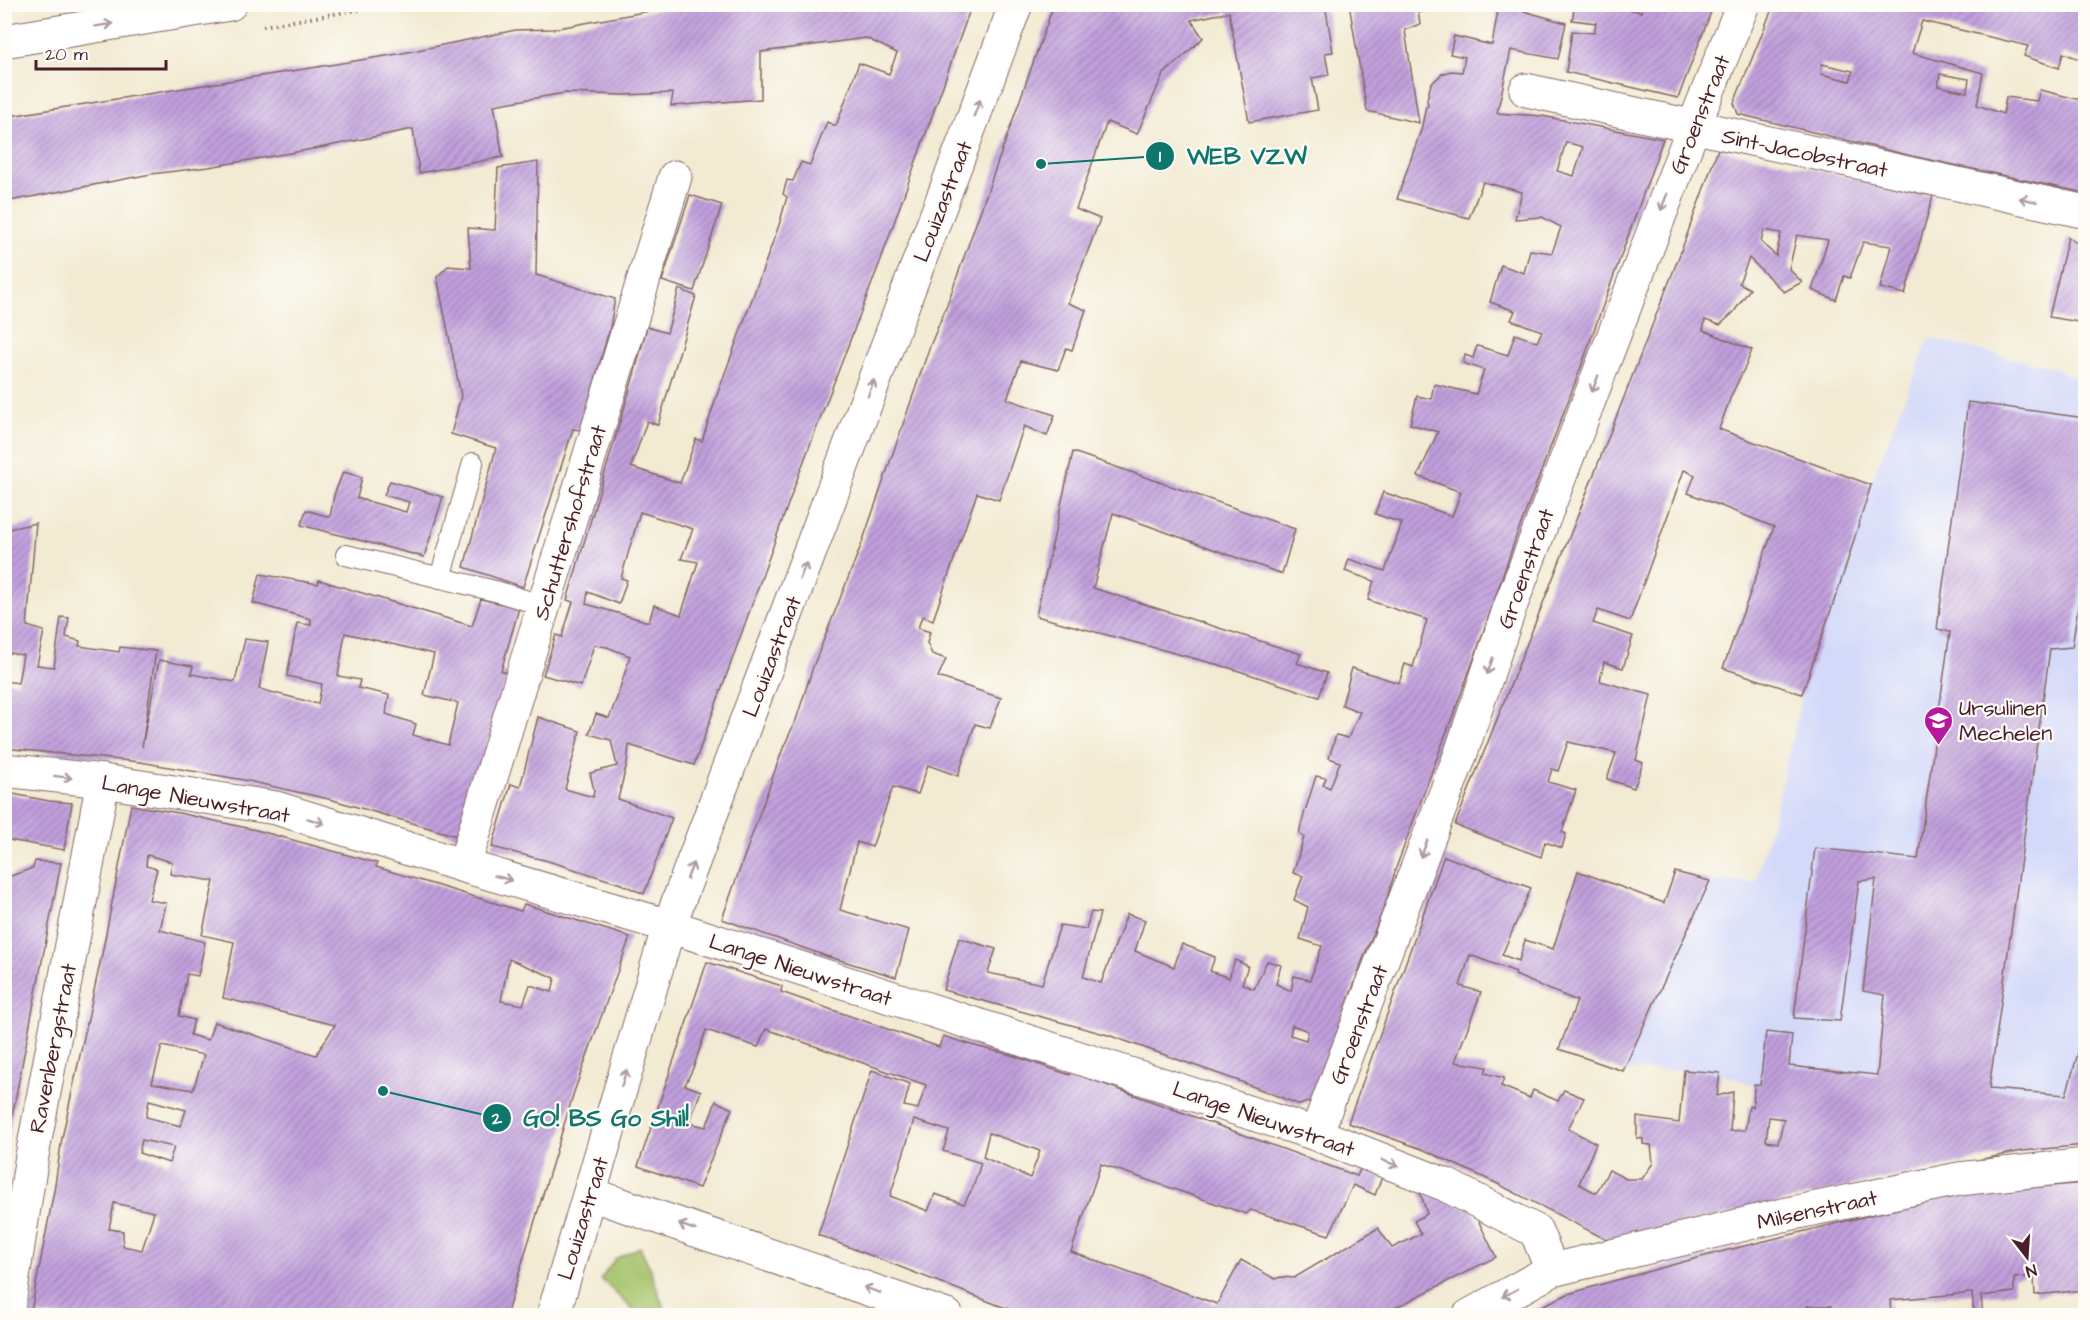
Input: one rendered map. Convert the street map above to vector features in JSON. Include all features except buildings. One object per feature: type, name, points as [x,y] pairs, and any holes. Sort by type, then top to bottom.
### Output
[{"type":"street","points":[[4,41],[230,4]]},
{"type":"street","name":"Louizastraat","points":[[553,1316],[669,926],[1016,4]]},
{"type":"street","name":"Groenstraat","points":[[1316,1134],[1461,753],[1510,607],[1693,128],[1743,4]]},
{"type":"street","name":"Sint-Jacobstraat","points":[[1526,90],[2085,212]]},
{"type":"street","name":"Schuttershofstraat","points":[[464,866],[675,177]]},
{"type":"street","name":"Lange Nieuwstraat","points":[[4,770],[103,781],[276,808],[669,926],[1316,1134],[1446,1185],[1536,1231],[1552,1270]]},
{"type":"street","name":"Ravenbergstraat","points":[[7,1316],[34,1144],[103,781]]},
{"type":"street","name":"Milsenstraat","points":[[1469,1316],[1552,1270],[1783,1215],[1959,1179],[2085,1165]]},
{"type":"street","points":[[590,1194],[947,1316]]},
{"type":"lane","points":[[440,578],[473,463]]},
{"type":"lane","points":[[346,555],[499,592],[544,606]]},
{"type":"shaded area","name":"Ursulinen Mechelen","points":[[1929,338],[2054,368],[2085,383],[2085,1145],[2022,1151],[1814,1117],[1784,1119],[1791,1035],[1766,1032],[1760,1085],[1720,1073],[1684,1070],[1623,1071],[1710,881],[1755,882],[1779,796],[1802,695],[1723,668],[1773,527],[1688,493],[1695,475],[1689,455],[1610,430],[1616,413],[1624,395],[1871,484]]},
{"type":"green space","points":[[640,1247],[650,1268],[666,1315],[638,1315],[601,1279],[615,1259]]},
{"type":"place","name":"WEB VZW","points":[[1041,164]]},
{"type":"place","name":"Ursulinen Mechelen","points":[[1938,746]]},
{"type":"place","name":"GO! BS Go Shil!","points":[[383,1091]]}]
